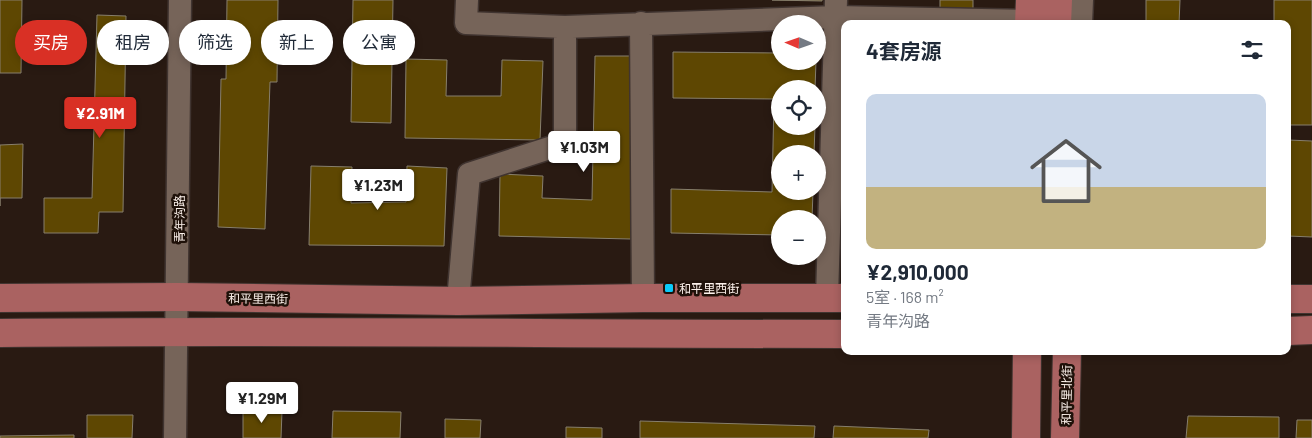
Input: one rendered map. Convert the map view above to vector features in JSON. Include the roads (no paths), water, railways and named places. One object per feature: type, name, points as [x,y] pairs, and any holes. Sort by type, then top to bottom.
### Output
[{"type":"main road","points":[[1058,0],[1058,20]]},
{"type":"main road","name":"和平里西街","points":[[0,298],[178,297],[458,301],[642,298],[836,298]]},
{"type":"main road","points":[[1291,299],[1312,299]]},
{"type":"main road","points":[[1291,330],[1312,330]]},
{"type":"main road","points":[[0,332],[841,334]]},
{"type":"main road","points":[[1026,438],[1027,355]]},
{"type":"main road","name":"和平里北街","points":[[1065,438],[1067,355]]},
{"type":"street","name":"青年沟路","points":[[175,438],[180,0]]},
{"type":"street","points":[[466,0],[466,23],[565,27],[836,8],[1030,15]]},
{"type":"street","points":[[1081,20],[1082,0]]},
{"type":"street","points":[[836,8],[836,298]]},
{"type":"street","points":[[641,23],[642,298]]},
{"type":"street","points":[[458,301],[469,174],[566,143],[565,27]]},
{"type":"place","name":"和平里西街","points":[[669,288]]}]
